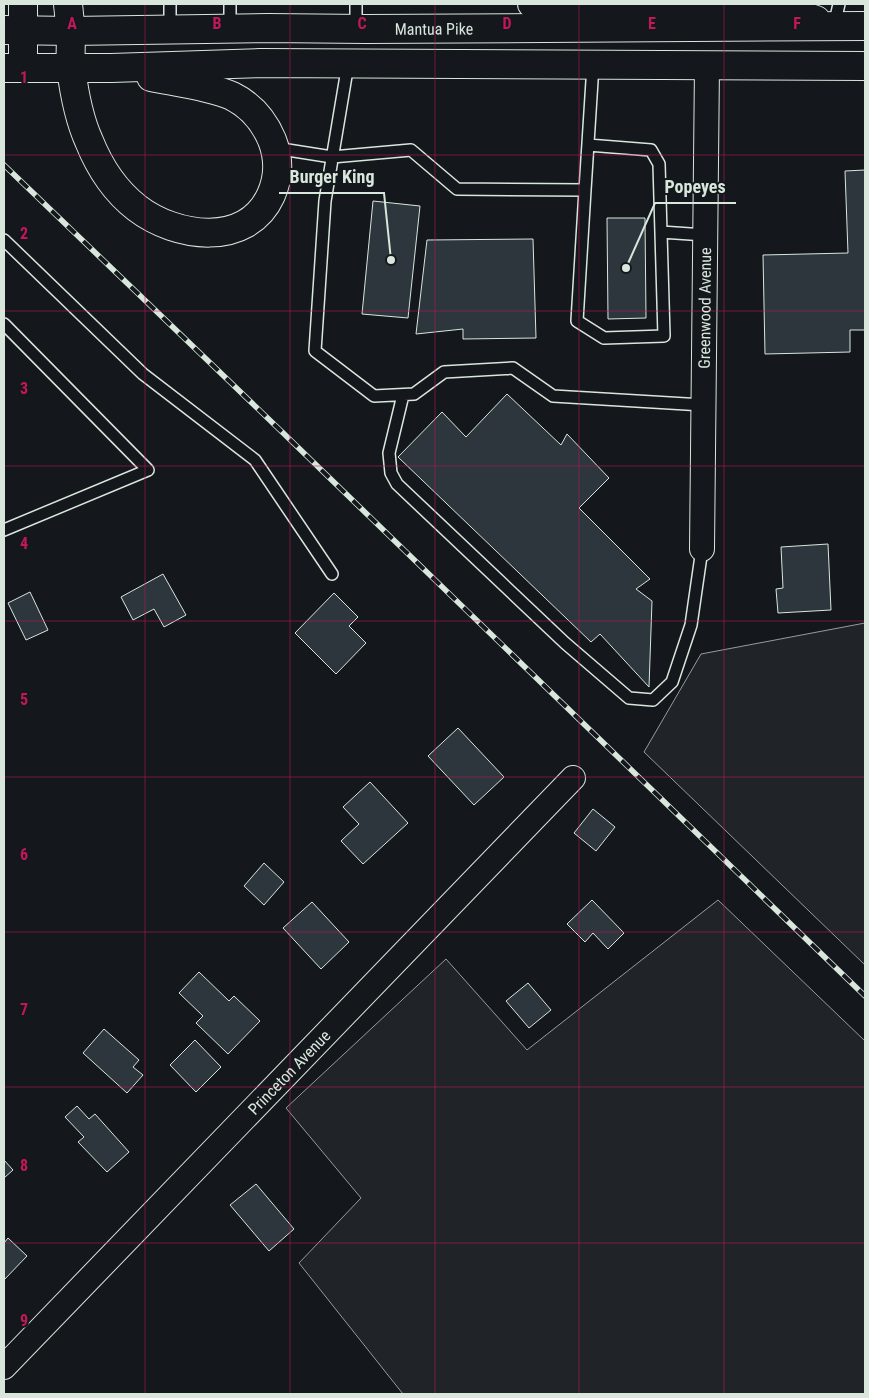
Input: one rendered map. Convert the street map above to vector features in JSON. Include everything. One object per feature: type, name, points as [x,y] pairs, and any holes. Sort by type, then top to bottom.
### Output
[{"type":"main road","points":[[68,4],[71,31],[71,66],[82,124],[92,149],[106,174],[120,192],[137,208],[153,218],[187,231],[217,233],[238,228],[249,222],[268,201],[274,189],[277,175],[275,148],[268,131],[258,116],[233,97],[219,92],[111,68]]},
{"type":"main road","points":[[532,4],[562,7],[603,5],[777,6],[836,15]]},
{"type":"main road","name":"Mantua Pike","points":[[17,21],[71,31],[170,16],[836,15],[865,26]]},
{"type":"main road","points":[[17,21],[13,68],[71,66],[111,68],[260,63],[865,66]]},
{"type":"street","name":"Greenwood Avenue","points":[[702,549],[707,65]]},
{"type":"street","name":"Princeton Avenue","points":[[4,1367],[573,778]]},
{"type":"lane","points":[[348,64],[325,201],[315,351],[374,396],[414,394],[444,372],[513,368],[554,396],[704,405]]},
{"type":"lane","points":[[588,146],[650,150],[659,164],[664,336],[604,338],[577,321],[585,190],[588,146],[594,65]]},
{"type":"lane","points":[[275,148],[332,157],[411,150],[457,190],[585,190]]},
{"type":"lane","points":[[661,232],[705,235]]},
{"type":"lane","points":[[4,240],[142,374],[255,460],[332,574]]},
{"type":"lane","points":[[4,324],[148,470],[4,530]]},
{"type":"lane","points":[[403,394],[389,453],[391,473],[397,484],[564,642],[629,698],[653,700],[672,682],[691,625],[702,549]]},
{"type":"shaded area","points":[[865,623],[865,965],[644,752],[701,654]]},
{"type":"shaded area","points":[[718,900],[865,1041],[865,1394],[403,1394],[299,1263],[361,1198],[286,1108],[446,959],[527,1050]]},
{"type":"building","points":[[865,170],[865,330],[850,330],[850,352],[765,354],[763,255],[848,253],[845,171]]},
{"type":"building","points":[[373,201],[420,206],[408,318],[362,314]]},
{"type":"building","points":[[607,218],[645,218],[646,318],[608,319]]},
{"type":"building","points":[[533,239],[536,338],[463,339],[463,329],[416,334],[427,240]]},
{"type":"building","points":[[507,394],[561,445],[567,434],[609,478],[579,508],[650,579],[636,589],[652,601],[649,687],[600,634],[591,642],[398,457],[442,412],[466,437]]},
{"type":"building","points":[[828,544],[831,610],[778,613],[776,589],[783,588],[781,547]]},
{"type":"building","points":[[163,574],[186,615],[164,627],[154,609],[133,620],[121,597]]},
{"type":"building","points":[[30,592],[48,630],[26,640],[8,603]]},
{"type":"building","points":[[334,593],[358,617],[349,626],[366,643],[336,674],[295,633]]},
{"type":"building","points":[[458,728],[504,777],[474,805],[428,756]]},
{"type":"building","points":[[370,782],[408,823],[363,864],[341,841],[359,824],[343,807]]},
{"type":"building","points":[[593,809],[615,827],[596,851],[574,833]]},
{"type":"building","points":[[264,863],[284,882],[264,905],[244,886]]},
{"type":"building","points":[[592,900],[624,933],[608,949],[593,933],[585,942],[567,924]]},
{"type":"building","points":[[312,902],[349,942],[321,969],[283,928]]},
{"type":"building","points":[[199,972],[229,1001],[234,996],[260,1021],[228,1054],[196,1023],[203,1016],[179,993]]},
{"type":"building","points":[[528,983],[551,1010],[529,1028],[506,1001]]},
{"type":"building","points":[[104,1029],[139,1060],[133,1067],[143,1075],[127,1093],[83,1053]]},
{"type":"building","points":[[195,1040],[221,1067],[196,1092],[170,1065]]},
{"type":"building","points":[[77,1106],[89,1119],[95,1114],[129,1152],[107,1172],[78,1142],[84,1137],[65,1117]]},
{"type":"building","points":[[4,1160],[13,1170],[4,1178]]},
{"type":"building","points":[[256,1184],[294,1229],[269,1251],[230,1205]]},
{"type":"building","points":[[8,1238],[27,1256],[4,1280],[4,1243]]},
{"type":"railway","points":[[4,165],[865,996]]},
{"type":"place","name":"Burger King","points":[[391,260]]},
{"type":"place","name":"Popeyes","points":[[626,268]]}]
